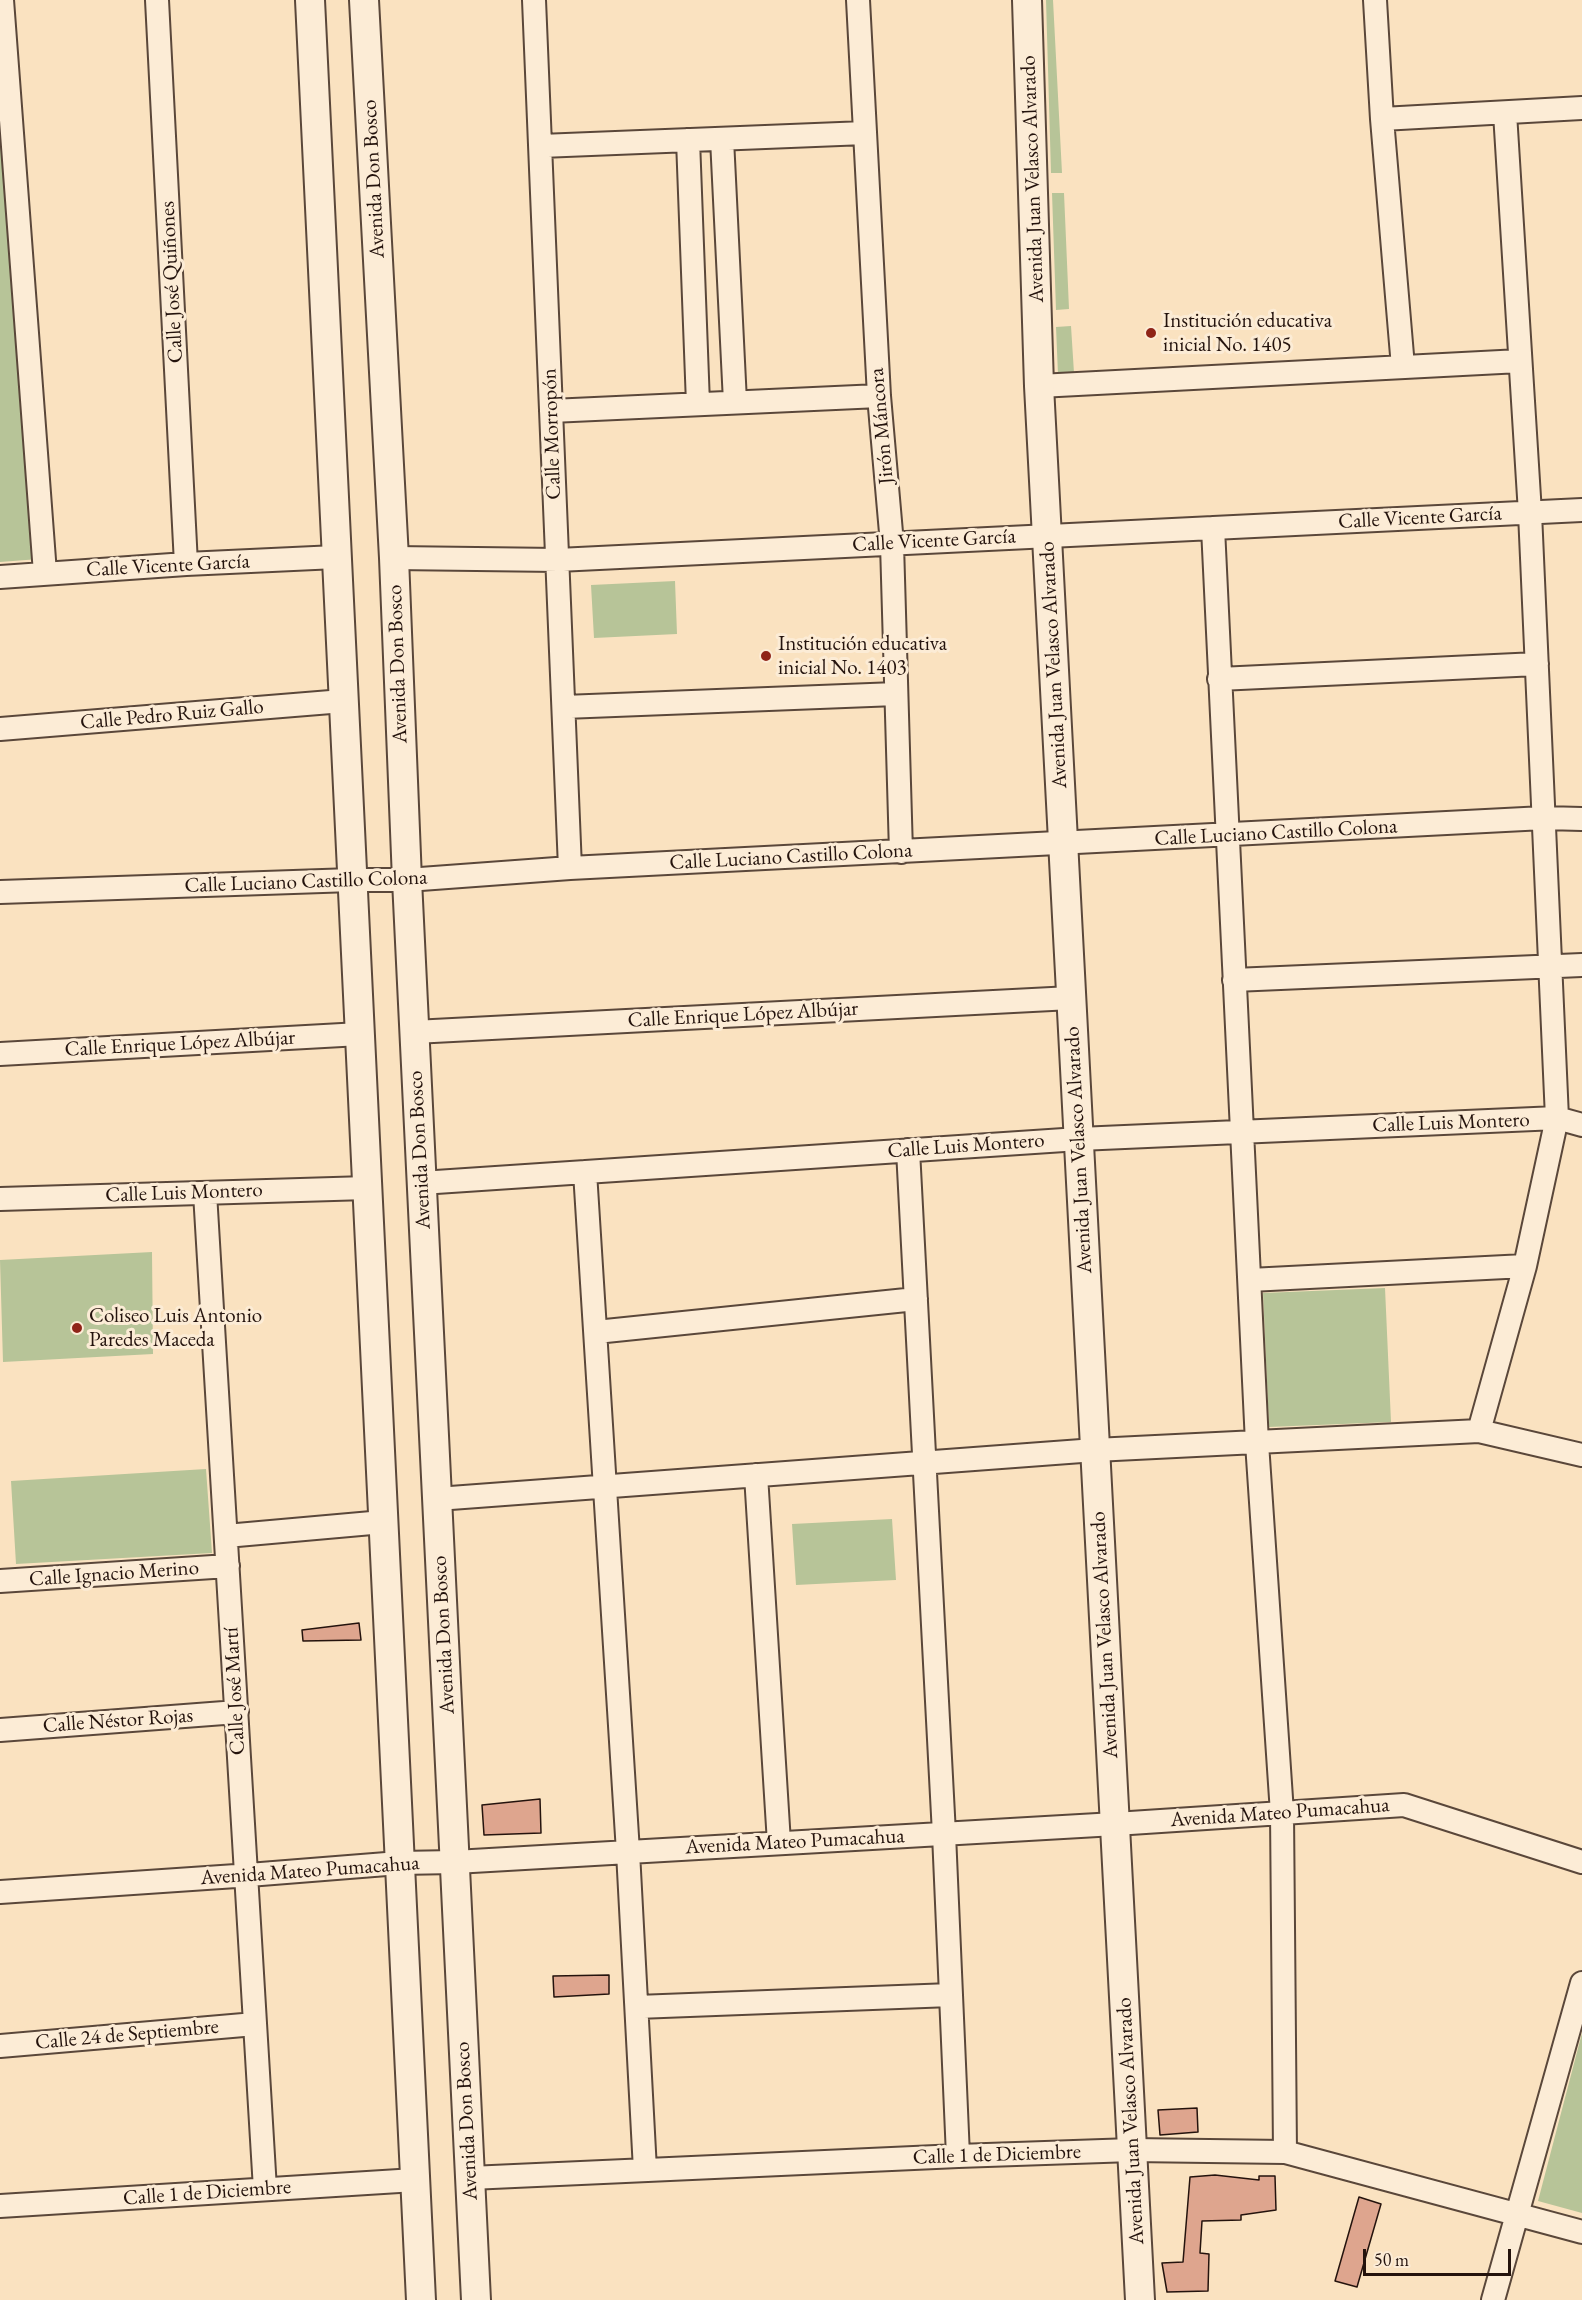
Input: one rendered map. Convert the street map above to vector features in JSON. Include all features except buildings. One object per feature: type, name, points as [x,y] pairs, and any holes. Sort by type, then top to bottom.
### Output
[{"type":"street","points":[[2,0],[45,573]]},
{"type":"street","name":"Calle José Quiñones","points":[[157,0],[186,564]]},
{"type":"street","points":[[310,0],[421,2300]]},
{"type":"street","name":"Avenida Don Bosco","points":[[364,0],[394,558],[421,1184],[476,2300]]},
{"type":"street","name":"Calle Morropón","points":[[534,0],[570,868]]},
{"type":"street","name":"Jirón Máncora","points":[[858,0],[879,396],[892,543],[901,852]]},
{"type":"street","name":"Avenida Juan Velasco Alvarado","points":[[1027,0],[1039,386],[1140,2300]]},
{"type":"street","points":[[1375,0],[1382,119],[1403,367]]},
{"type":"street","points":[[1382,119],[1582,108]]},
{"type":"street","points":[[1479,1431],[1525,1266],[1557,1118],[1530,513],[1505,113]]},
{"type":"street","points":[[541,146],[865,133]]},
{"type":"street","points":[[722,139],[735,402]]},
{"type":"street","points":[[688,140],[698,404]]},
{"type":"street","points":[[1039,386],[1520,360]]},
{"type":"street","points":[[551,411],[879,396]]},
{"type":"street","name":"Calle Vicente García","points":[[394,558],[558,560],[1582,510]]},
{"type":"street","points":[[1212,528],[1257,1443],[1282,1813],[1285,2152]]},
{"type":"street","name":"Calle Vicente García","points":[[0,576],[336,557]]},
{"type":"street","points":[[1219,679],[1537,664]]},
{"type":"street","points":[[564,707],[896,694]]},
{"type":"street","name":"Calle Pedro Ruiz Gallo","points":[[0,729],[344,701]]},
{"type":"street","name":"Calle Luciano Castillo Colona","points":[[0,892],[407,880],[570,868],[1544,818],[1582,819]]},
{"type":"street","points":[[1234,980],[1582,965]]},
{"type":"street","name":"Calle Enrique López Albújar","points":[[414,1032],[1071,998]]},
{"type":"street","name":"Calle Enrique López Albújar","points":[[0,1054],[360,1034]]},
{"type":"street","name":"Calle Luis Montero","points":[[421,1184],[1079,1139],[1557,1118],[1582,1125]]},
{"type":"street","points":[[908,1150],[944,1834],[958,2156]]},
{"type":"street","points":[[585,1172],[606,1486],[645,2170]]},
{"type":"street","name":"Calle Luis Montero","points":[[0,1199],[367,1188]]},
{"type":"street","name":"Calle José Martí","points":[[205,1193],[265,2189]]},
{"type":"street","points":[[1250,1280],[1525,1266]]},
{"type":"street","points":[[596,1332],[916,1299]]},
{"type":"street","points":[[437,1498],[1095,1450],[1479,1431],[1582,1455]]},
{"type":"street","points":[[756,1475],[779,1843]]},
{"type":"street","points":[[226,1536],[383,1522]]},
{"type":"street","name":"Calle Ignacio Merino","points":[[0,1581],[228,1566]]},
{"type":"street","name":"Calle Néstor Rojas","points":[[0,1730],[237,1712]]},
{"type":"street","name":"Avenida Mateo Pumacahua","points":[[0,1892],[399,1863],[455,1862],[944,1834],[1404,1805],[1582,1862]]},
{"type":"street","points":[[1492,2300],[1582,1983]]},
{"type":"street","points":[[637,2007],[951,1995]]},
{"type":"street","name":"Calle 24 de Septiembre","points":[[0,2046],[255,2024]]},
{"type":"street","name":"Calle 1 de Diciembre","points":[[470,2178],[1132,2150],[1285,2152],[1582,2232]]},
{"type":"street","name":"Calle 1 de Diciembre","points":[[0,2206],[415,2180]]},
{"type":"green space","points":[[1046,0],[1053,0],[1062,173],[1051,173]]},
{"type":"green space","points":[[0,47],[39,559],[0,562]]},
{"type":"green space","points":[[1052,193],[1064,193],[1069,309],[1056,310]]},
{"type":"green space","points":[[1071,326],[1074,373],[1058,375],[1056,327]]},
{"type":"green space","points":[[675,581],[677,634],[594,638],[591,585]]},
{"type":"green space","name":"Coliseo Luis Antonio Paredes Maceda","points":[[152,1252],[153,1354],[3,1362],[0,1260]]},
{"type":"green space","points":[[1385,1288],[1391,1422],[1269,1427],[1263,1293]]},
{"type":"green space","points":[[206,1469],[212,1553],[16,1564],[11,1481]]},
{"type":"green space","points":[[892,1519],[896,1580],[796,1585],[792,1524]]},
{"type":"green space","points":[[1582,2033],[1582,2213],[1538,2201]]},
{"type":"place","name":"Institución educativa inicial No. 1405","points":[[1151,333]]},
{"type":"place","name":"Institución educativa inicial No. 1403","points":[[766,656]]},
{"type":"place","name":"Coliseo Luis Antonio Paredes Maceda","points":[[77,1328]]}]
